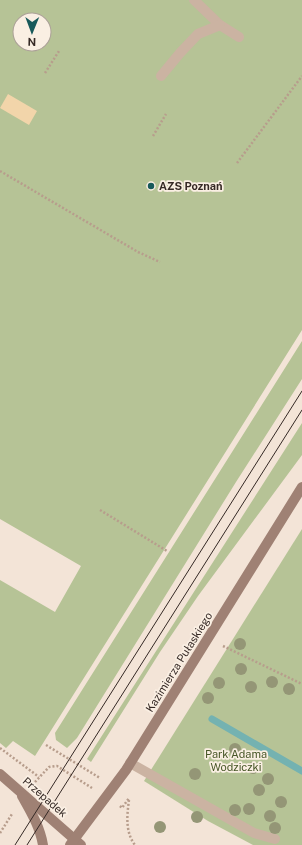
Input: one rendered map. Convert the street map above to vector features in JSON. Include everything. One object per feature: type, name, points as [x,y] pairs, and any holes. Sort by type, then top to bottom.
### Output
[{"type":"street","points":[[194,0],[220,25],[239,38]]},
{"type":"street","points":[[161,76],[198,34],[220,25]]},
{"type":"street","name":"Kazimierza Pułaskiego","points":[[75,843],[130,763],[302,487]]},
{"type":"street","points":[[130,763],[254,833],[275,839]]},
{"type":"street","name":"Przepadek","points":[[0,774],[75,843]]},
{"type":"street","points":[[18,790],[36,821],[42,836],[43,845]]},
{"type":"path","points":[[45,73],[59,51]]},
{"type":"path","points":[[237,163],[302,76]]},
{"type":"path","points":[[153,136],[166,114]]},
{"type":"path","points":[[0,171],[138,252],[160,262]]},
{"type":"path","points":[[100,510],[167,551]]},
{"type":"path","points":[[223,646],[302,684]]},
{"type":"path","points":[[46,745],[129,797],[127,827],[135,845]]},
{"type":"path","points":[[0,748],[39,777],[49,767],[57,766],[122,808],[125,805]]},
{"type":"green space","name":"AZS Poznań","points":[[0,0],[302,0],[302,330],[35,756],[13,741],[6,748],[0,743],[0,580],[55,612],[81,566],[0,519]]},
{"type":"green space","points":[[302,341],[302,379],[236,482],[77,738],[67,748],[56,740],[55,733]]},
{"type":"green space","points":[[302,423],[302,455],[198,596],[160,652],[91,762],[87,759]]},
{"type":"green space","name":"Park Adama Wodziczki","points":[[302,529],[302,845],[253,845],[208,821],[144,781]]},
{"type":"sand","points":[[8,94],[37,111],[29,125],[0,108]]},
{"type":"waterway","points":[[212,719],[302,771]]},
{"type":"tram line","points":[[15,845],[302,391]]},
{"type":"tram line","points":[[27,845],[302,410]]},
{"type":"place","name":"AZS Poznań","points":[[151,186]]}]
